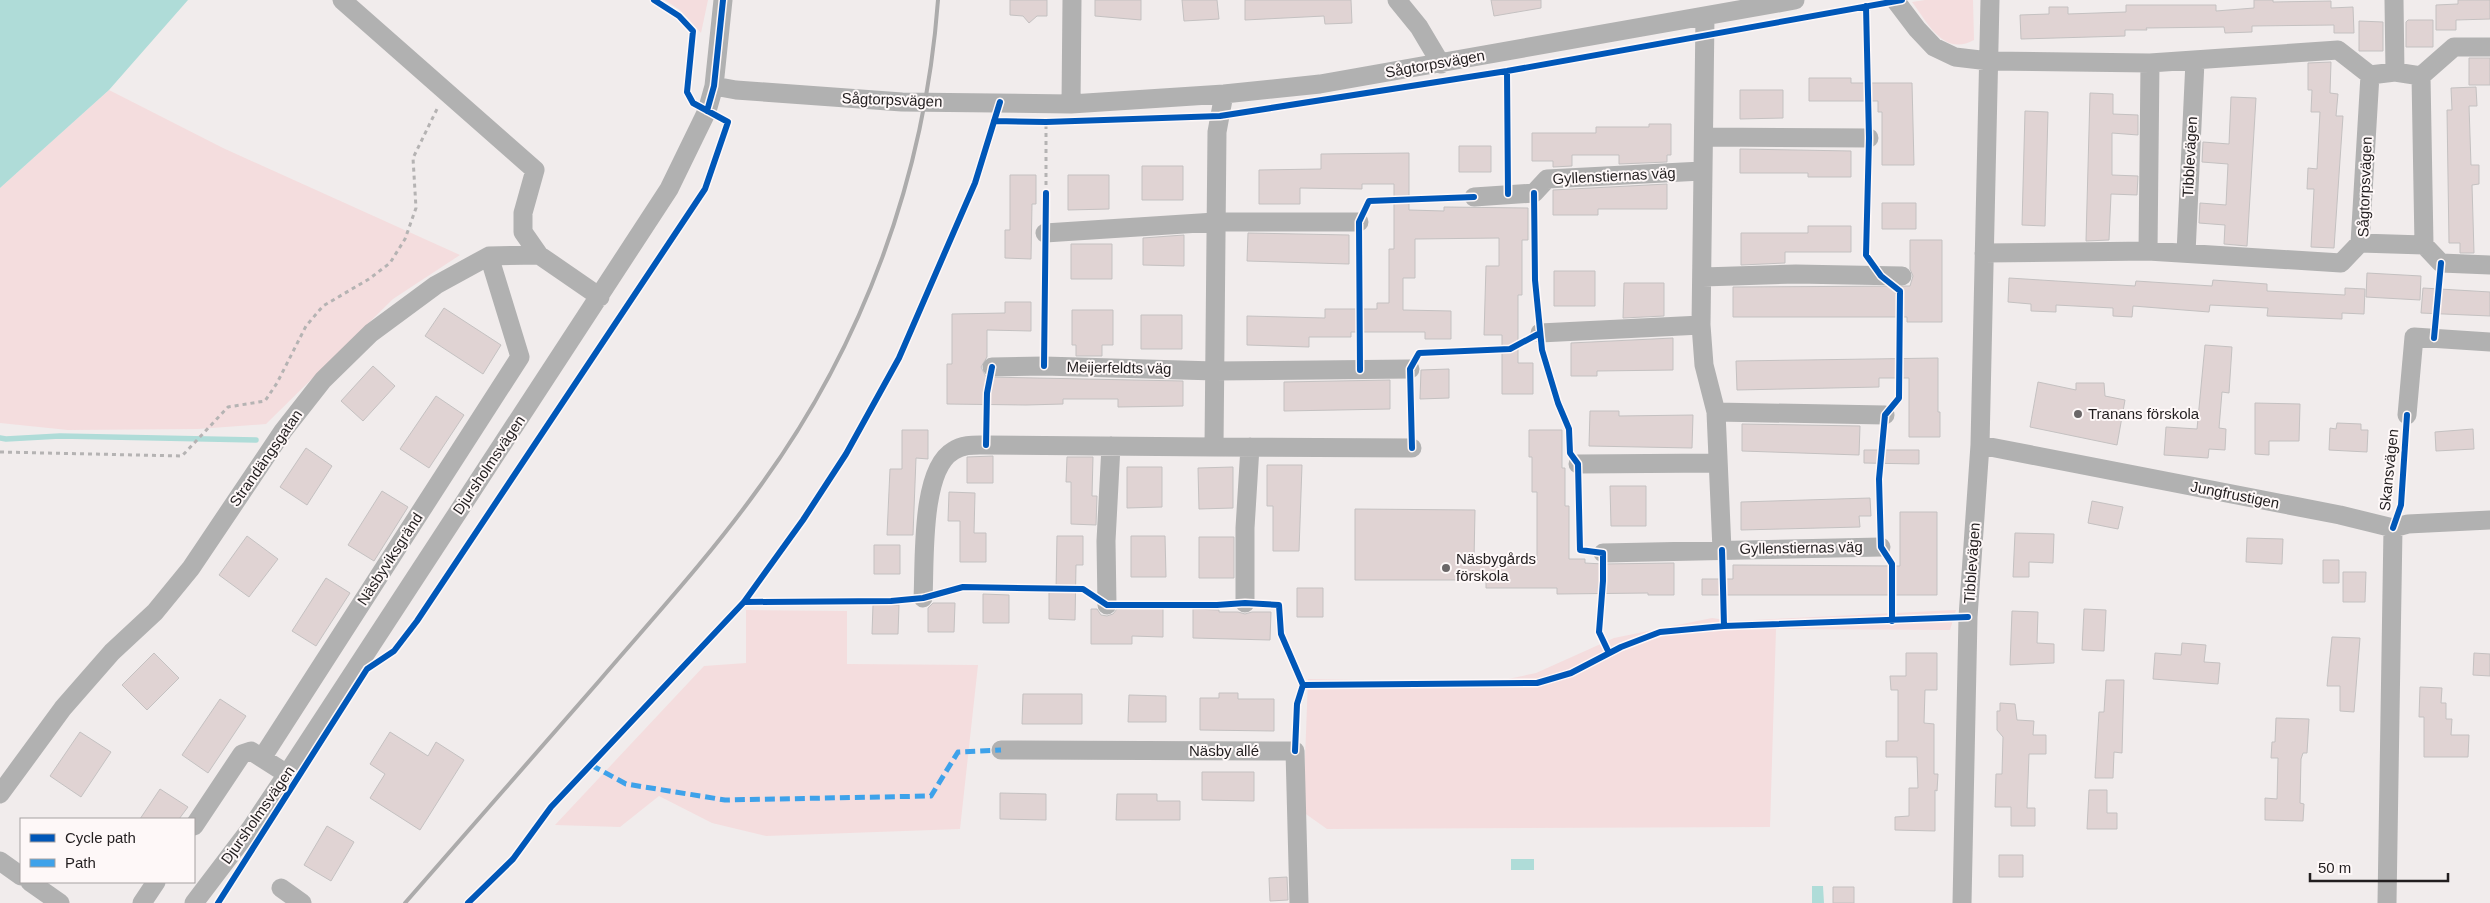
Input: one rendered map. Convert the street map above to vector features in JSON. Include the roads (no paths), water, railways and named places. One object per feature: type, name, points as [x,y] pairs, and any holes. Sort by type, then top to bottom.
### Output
[{"type":"street","points":[[342,0],[534,170],[523,213],[523,232],[539,255],[600,298]]},
{"type":"street","name":"Djursholmsvägen","points":[[194,903],[251,828],[287,774],[669,190],[707,111],[714,86],[723,0]]},
{"type":"street","points":[[1071,104],[1072,0]]},
{"type":"street","points":[[1397,0],[1418,27],[1441,64]]},
{"type":"street","name":"Sågtorpsvägen","points":[[714,86],[736,90],[902,102],[1071,104],[1224,94],[1320,84],[1795,0]]},
{"type":"street","points":[[1895,0],[1916,29],[1934,47],[1955,57],[1989,61],[2150,63],[2338,50],[2370,75],[2395,72],[2421,76]]},
{"type":"street","name":"Tibblevägen","points":[[1962,903],[1968,617],[1980,446],[1990,0]]},
{"type":"street","points":[[2394,0],[2395,72]]},
{"type":"street","name":"Gyllenstiernas väg","points":[[1705,17],[1701,325],[1704,365],[1716,412],[1722,550]]},
{"type":"street","points":[[2490,48],[2454,47],[2421,76],[2424,245],[2441,263],[2490,265]]},
{"type":"street","name":"Tibblevägen","points":[[2186,253],[2195,61]]},
{"type":"street","points":[[2148,251],[2150,63]]},
{"type":"street","name":"Sågtorpsvägen","points":[[2370,75],[2360,244],[2424,245]]},
{"type":"street","points":[[1214,447],[1217,132],[1224,94]]},
{"type":"street","points":[[1704,137],[1869,138]]},
{"type":"street","name":"Gyllenstiernas väg","points":[[1474,197],[1534,193],[1547,179],[1702,171]]},
{"type":"street","points":[[1045,233],[1216,222],[1359,222]]},
{"type":"street","points":[[1984,253],[2148,251],[2341,264],[2360,244]]},
{"type":"street","name":"Strandängsgatan","points":[[0,794],[63,708],[112,652],[155,612],[191,568],[283,431],[323,380],[371,333],[436,285],[488,256],[539,255]]},
{"type":"street","name":"Näsbyviksgränd","points":[[262,758],[520,358],[488,256]]},
{"type":"street","points":[[1703,276],[1796,274],[1902,276]]},
{"type":"street","points":[[1540,333],[1701,325]]},
{"type":"street","name":"Skansvägen","points":[[2407,415],[2414,337],[2490,342]]},
{"type":"street","name":"Meijerfeldts väg","points":[[992,367],[1215,371],[1410,369]]},
{"type":"street","points":[[1716,412],[1885,415]]},
{"type":"street","points":[[923,598],[927,503],[939,467],[951,451],[964,446],[1412,448]]},
{"type":"street","points":[[1107,605],[1106,542],[1111,446]]},
{"type":"street","name":"Jungfrustigen","points":[[1980,446],[2340,515],[2393,528],[2408,524],[2490,520]]},
{"type":"street","points":[[1245,603],[1245,528],[1250,448]]},
{"type":"street","points":[[1578,464],[1718,463]]},
{"type":"street","name":"Skansvägen","points":[[2387,903],[2393,528]]},
{"type":"street","name":"Gyllenstiernas väg","points":[[1603,553],[1881,547]]},
{"type":"street","name":"Näsby allé","points":[[1001,750],[1295,751],[1299,903]]},
{"type":"street","points":[[195,824],[242,754],[251,751],[287,774]]},
{"type":"street","points":[[0,861],[20,875]]},
{"type":"street","points":[[31,883],[60,903]]},
{"type":"street","points":[[142,903],[155,883]]},
{"type":"street","points":[[281,888],[302,903]]},
{"type":"water","points":[[0,0],[188,0],[109,90],[0,188]]},
{"type":"water","points":[[1511,859],[1534,859],[1534,870],[1511,870]]},
{"type":"water","points":[[1812,886],[1823,886],[1824,903],[1812,903]]},
{"type":"waterway","points":[[0,438],[60,436],[256,440]]},
{"type":"railway","points":[[405,903],[661,610],[740,514],[795,434],[829,377],[858,318],[882,257],[903,194],[919,131],[931,66],[938,0]]},
{"type":"place","name":"Tranans förskola","points":[[2078,414]]},
{"type":"place","name":"Näsbygårds förskola","points":[[1446,568]]}]
